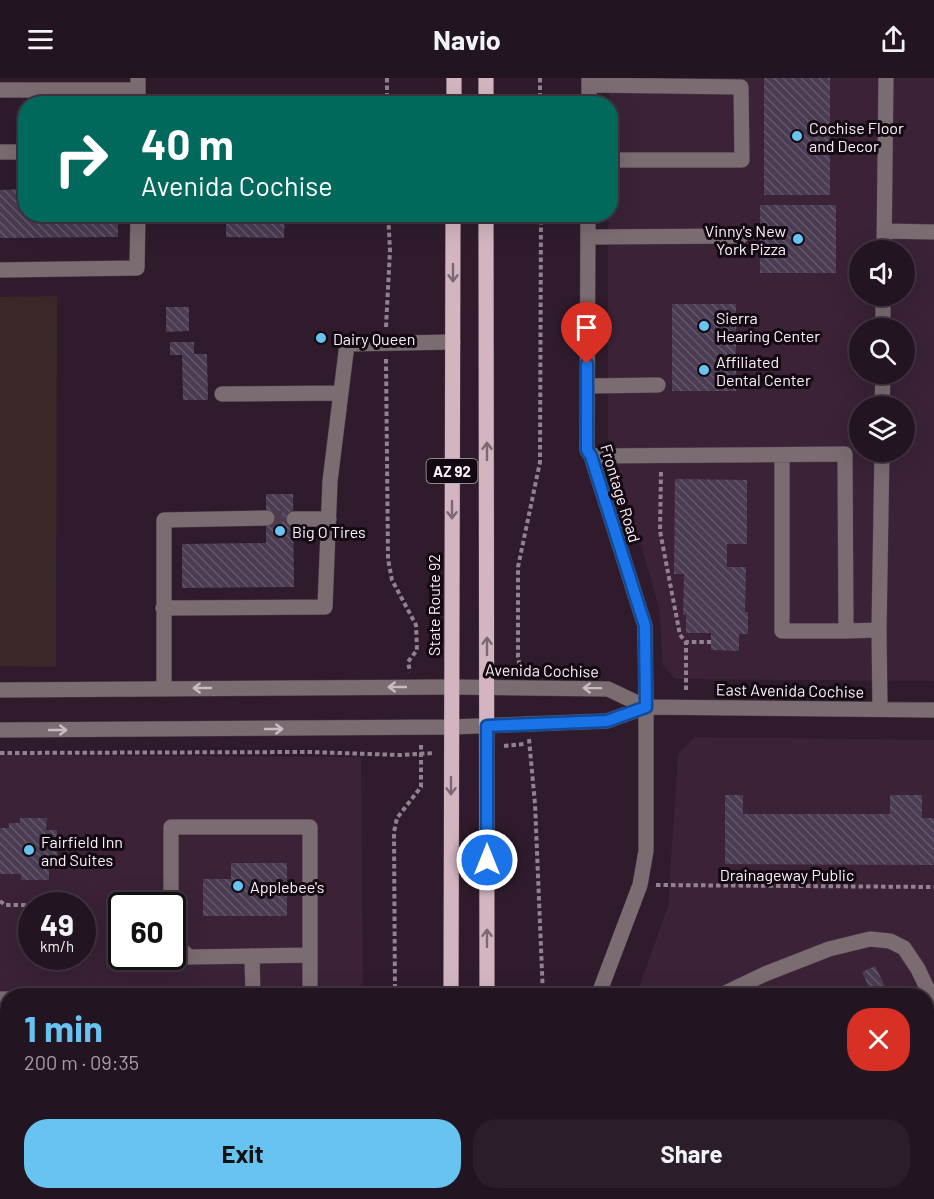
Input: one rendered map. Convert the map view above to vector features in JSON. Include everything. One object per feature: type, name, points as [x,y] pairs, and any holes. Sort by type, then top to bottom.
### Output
[{"type":"main road","points":[[454,78],[454,96]]},
{"type":"main road","points":[[486,78],[486,96]]},
{"type":"main road","name":"State Route 92","points":[[451,988],[453,222]]},
{"type":"main road","name":"AZ 92","points":[[486,222],[487,988]]},
{"type":"street","points":[[884,240],[886,78]]},
{"type":"street","points":[[589,82],[741,87],[742,160],[618,160]]},
{"type":"street","points":[[0,90],[138,90]]},
{"type":"street","points":[[0,152],[18,152]]},
{"type":"street","points":[[0,270],[137,268],[138,222]]},
{"type":"street","name":"Frontage Road","points":[[588,222],[587,450],[591,456],[645,626],[646,850],[640,885],[601,988]]},
{"type":"street","points":[[884,231],[934,232]]},
{"type":"street","points":[[588,237],[741,236]]},
{"type":"street","points":[[163,608],[325,607],[330,481],[347,344],[453,342]]},
{"type":"street","points":[[587,386],[658,385]]},
{"type":"street","points":[[222,394],[341,393]]},
{"type":"street","points":[[591,456],[845,454],[846,631]]},
{"type":"street","points":[[782,455],[782,631],[879,630]]},
{"type":"street","points":[[880,709],[882,462]]},
{"type":"street","points":[[164,689],[164,520],[267,518]]},
{"type":"street","points":[[294,519],[329,519]]},
{"type":"street","name":"Avenida Cochise","points":[[0,690],[412,687],[608,689],[646,707]]},
{"type":"street","points":[[0,730],[487,726],[607,721],[646,707]]},
{"type":"street","name":"East Avenida Cochise","points":[[646,707],[934,710]]},
{"type":"street","points":[[171,892],[171,827],[310,827],[310,988]]},
{"type":"street","points":[[736,988],[829,949],[870,939],[890,941],[904,948],[927,988]]},
{"type":"street","points":[[186,954],[189,957],[310,956]]},
{"type":"street","points":[[252,956],[253,988]]},
{"type":"path","points":[[387,78],[387,96]]},
{"type":"path","points":[[540,78],[540,96]]},
{"type":"path","points":[[388,222],[390,250],[386,343],[388,559],[393,580],[416,625],[417,650],[408,662],[412,687]]},
{"type":"path","points":[[523,687],[518,657],[518,567],[540,462],[540,222]]},
{"type":"path","points":[[662,456],[660,531],[680,635],[686,642],[686,707]]},
{"type":"path","points":[[686,642],[711,642]]},
{"type":"path","points":[[527,724],[536,826],[543,988]]},
{"type":"path","points":[[395,988],[394,832],[397,818],[421,787],[422,755],[418,728]]},
{"type":"path","points":[[487,747],[529,744]]},
{"type":"path","points":[[0,753],[311,752],[422,755],[451,752]]},
{"type":"path","name":"Drainageway Public","points":[[640,885],[934,886]]},
{"type":"path","points":[[0,902],[5,905],[18,905]]},
{"type":"shaded area","points":[[609,78],[934,78],[934,681],[675,679],[663,666],[659,608],[639,537],[617,474],[608,438],[608,222],[618,222],[618,96],[609,96]]},
{"type":"shaded area","points":[[57,296],[56,667],[0,666],[0,297]]},
{"type":"shaded area","points":[[694,737],[934,740],[934,988],[639,988],[668,906],[678,754]]},
{"type":"shaded area","points":[[0,755],[361,757],[363,988],[0,988]]},
{"type":"building","name":"Cochise Floor and Decor","points":[[764,78],[830,78],[830,195],[764,195]]},
{"type":"building","points":[[18,189],[18,222],[118,222],[118,237],[0,238],[0,190]]},
{"type":"building","name":"Vinny's New York Pizza","points":[[760,205],[836,205],[836,273],[760,273]]},
{"type":"building","points":[[226,222],[285,222],[284,238],[226,237]]},
{"type":"building","points":[[672,304],[736,304],[736,391],[672,391]]},
{"type":"building","points":[[166,307],[189,307],[189,331],[166,332]]},
{"type":"building","points":[[170,342],[194,342],[194,354],[207,354],[208,400],[183,400],[182,355],[170,355]]},
{"type":"building","points":[[675,479],[747,480],[747,544],[727,544],[727,567],[746,567],[745,612],[748,612],[748,634],[739,634],[739,651],[711,650],[711,633],[686,633],[686,615],[683,615],[684,574],[674,574]]},
{"type":"building","name":"Big O Tires","points":[[266,494],[293,494],[294,587],[182,588],[182,544],[266,543]]},
{"type":"building","points":[[725,795],[743,795],[743,814],[890,814],[890,795],[922,795],[922,818],[934,818],[934,865],[725,864]]},
{"type":"building","name":"Fairfield Inn and Suites","points":[[20,818],[47,818],[46,830],[57,830],[57,869],[49,869],[49,880],[21,880],[21,874],[0,874],[0,828],[9,828],[9,823],[20,823]]},
{"type":"building","points":[[231,863],[287,863],[287,916],[203,916],[203,879],[231,879]]},
{"type":"building","points":[[875,966],[886,988],[869,988],[862,972]]},
{"type":"tunnel","points":[[267,518],[294,519]]},
{"type":"place","name":"Cochise Floor and Decor","points":[[797,136]]},
{"type":"place","name":"Vinny's New York Pizza","points":[[798,239]]},
{"type":"place","name":"Sierra Hearing Center","points":[[704,326]]},
{"type":"place","name":"Dairy Queen","points":[[321,338]]},
{"type":"place","name":"Affiliated Dental Center","points":[[704,370]]},
{"type":"place","name":"Big O Tires","points":[[280,531]]},
{"type":"place","name":"Fairfield Inn and Suites","points":[[29,850]]},
{"type":"place","name":"Applebee's","points":[[238,886]]},
{"type":"route","points":[[487,860],[487,726],[607,721],[646,707],[645,626],[591,456],[587,450],[587,364]]}]
